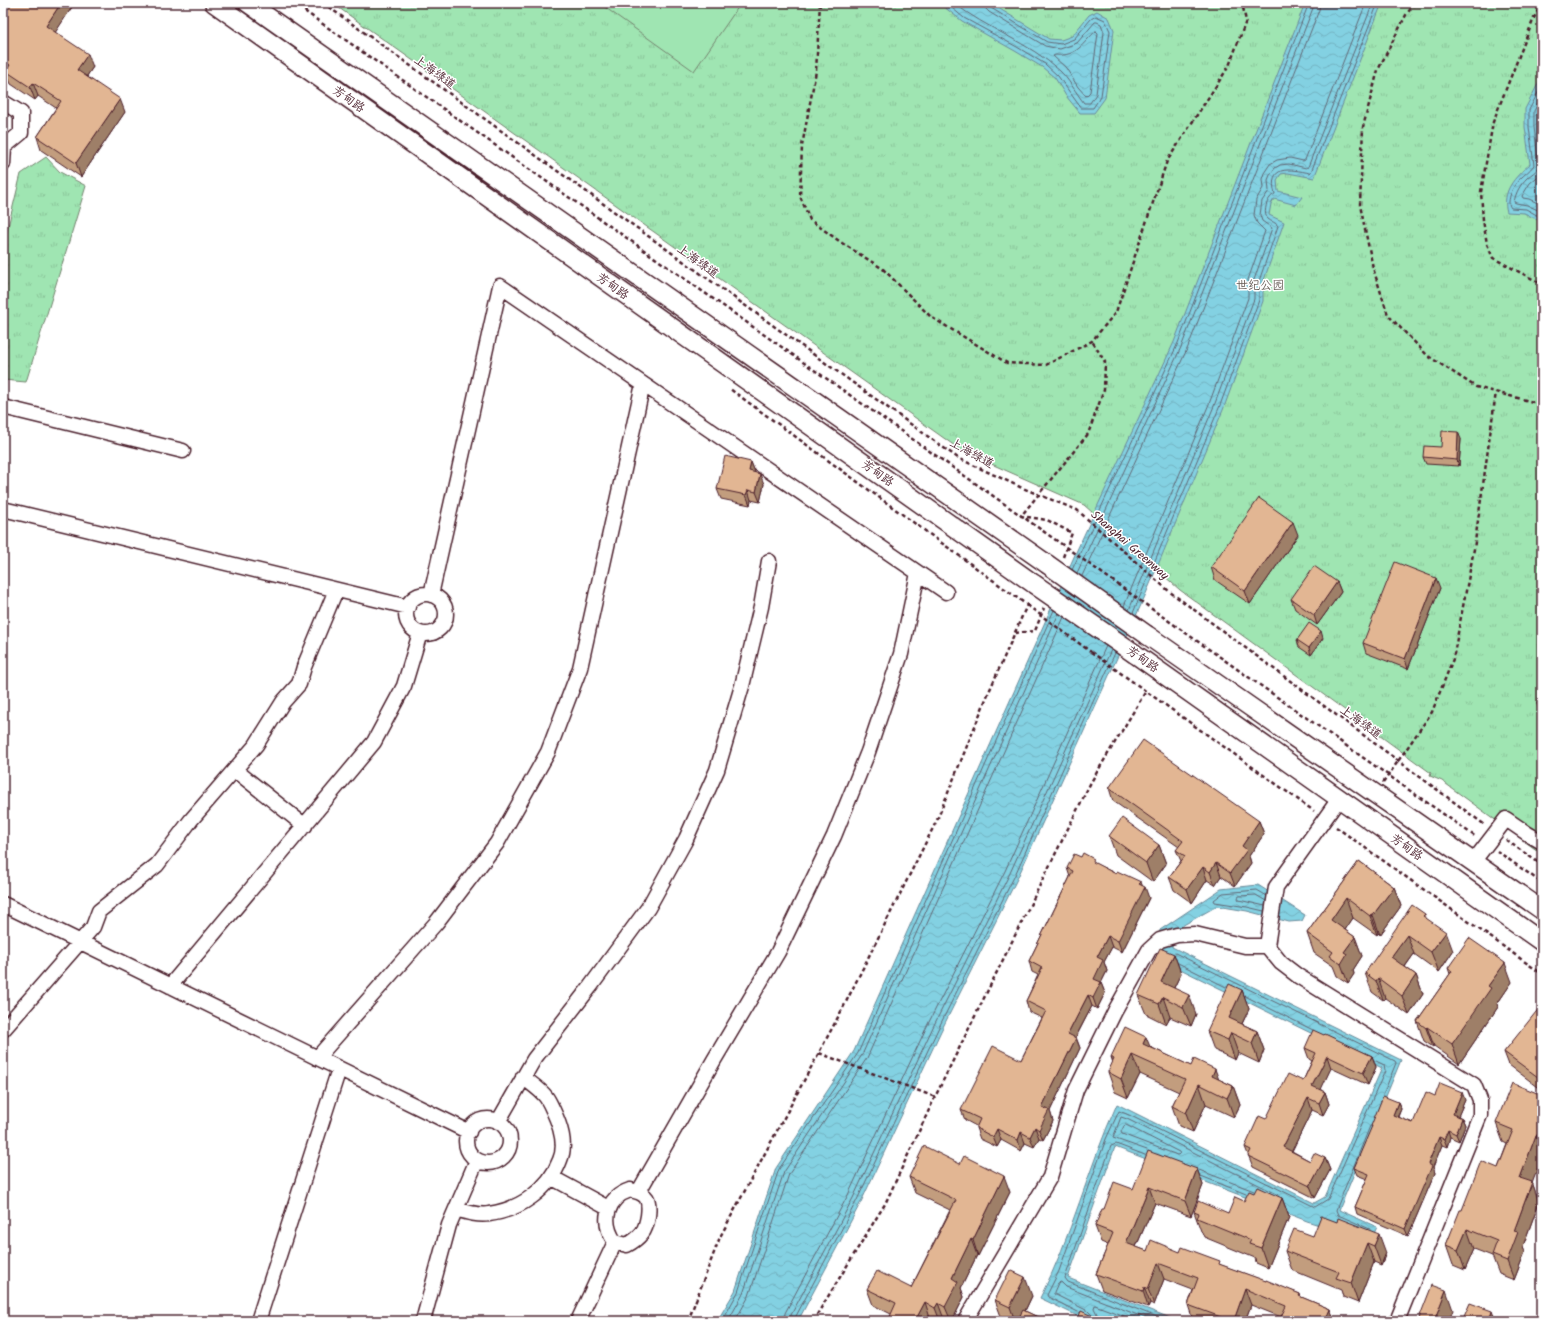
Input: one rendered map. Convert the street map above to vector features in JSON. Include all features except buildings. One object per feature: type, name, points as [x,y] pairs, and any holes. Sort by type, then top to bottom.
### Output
[{"type":"main road","name":"芳甸路","points":[[214,3],[1542,942]]},
{"type":"main road","name":"芳甸路","points":[[248,3],[1147,635],[1542,910]]},
{"type":"street","points":[[3,102],[20,113],[21,133],[4,147],[3,164]]},
{"type":"street","points":[[431,595],[500,286],[946,592]]},
{"type":"street","points":[[317,1058],[436,924],[497,843],[548,752],[580,668],[643,384]]},
{"type":"street","points":[[3,407],[183,451]]},
{"type":"street","points":[[3,509],[408,607]]},
{"type":"street","points":[[498,1122],[534,1059],[648,908],[686,839],[717,770],[742,686],[761,607],[769,561]]},
{"type":"street","points":[[639,1191],[778,952],[834,836],[868,752],[901,654],[918,573]]},
{"type":"street","points":[[3,1030],[93,927],[99,911],[157,865],[191,820],[256,745],[283,702],[299,684],[304,666],[336,590]]},
{"type":"street","points":[[426,594],[431,595],[440,599],[444,605],[446,613],[445,621],[435,632],[427,634],[420,633],[413,629],[408,622],[406,615],[408,607],[412,600],[418,596],[426,594]]},
{"type":"street","points":[[170,986],[374,742],[404,686],[420,633]]},
{"type":"street","points":[[235,770],[304,826]]},
{"type":"street","points":[[1339,798],[1276,886],[1267,946],[1281,963],[1298,976],[1474,1085],[1480,1100],[1480,1115],[1397,1321]]},
{"type":"street","points":[[1473,862],[1506,819],[1542,842]]},
{"type":"street","points":[[3,904],[469,1132]]},
{"type":"street","points":[[965,1321],[1050,1177],[1076,1090],[1115,1011],[1149,950],[1160,940],[1176,935],[1195,934],[1245,946],[1267,946]]},
{"type":"street","points":[[258,1321],[339,1069]]},
{"type":"street","points":[[456,1209],[472,1214],[487,1215],[510,1210],[534,1196],[551,1176],[561,1160],[563,1143],[560,1124],[546,1097],[523,1077]]},
{"type":"street","points":[[483,1120],[498,1122],[507,1130],[510,1141],[507,1151],[503,1157],[492,1163],[484,1163],[477,1160],[467,1148],[466,1141],[469,1132],[473,1126],[483,1120]]},
{"type":"street","points":[[423,1321],[449,1226],[477,1160]]},
{"type":"street","points":[[551,1176],[608,1208]]},
{"type":"street","points":[[630,1190],[639,1191],[646,1196],[649,1203],[647,1224],[642,1233],[627,1245],[615,1242],[608,1233],[608,1208],[622,1192],[630,1190]]},
{"type":"street","points":[[578,1321],[615,1242]]},
{"type":"path","points":[[293,3],[1542,883]]},
{"type":"path","name":"上海绿道","points":[[323,3],[958,458],[1077,510]]},
{"type":"path","points":[[820,3],[816,71],[802,146],[800,196],[810,220],[842,243],[883,268],[931,316],[1007,363],[1046,365],[1092,341],[1116,312],[1166,160],[1229,66],[1246,21],[1242,3]]},
{"type":"path","points":[[1415,3],[1406,15],[1378,70],[1363,127],[1360,205],[1373,268],[1388,314],[1428,356],[1476,386],[1533,402],[1542,399]]},
{"type":"path","points":[[1542,3],[1534,18],[1494,122],[1481,192],[1483,220],[1487,244],[1493,258],[1542,284]]},
{"type":"path","points":[[1021,516],[1088,434],[1104,390],[1105,362],[1092,341]]},
{"type":"path","points":[[1375,794],[1432,712],[1452,659],[1474,549],[1496,392]]},
{"type":"path","name":"Shanghai Greenway","points":[[1077,510],[1170,592]]},
{"type":"path","name":"上海绿道","points":[[1170,592],[1542,866]]},
{"type":"path","points":[[688,1321],[720,1237],[844,1006],[937,820],[988,694],[1027,605],[1091,652]]},
{"type":"path","points":[[813,1321],[885,1204],[935,1097],[1091,782],[1146,691]]},
{"type":"path","points":[[819,1053],[935,1097]]},
{"type":"green space","name":"世纪公园","points":[[332,3],[1542,3],[1542,854],[1442,781],[1430,776],[1431,773],[1180,590],[1084,505],[962,451]]},
{"type":"green space","points":[[599,3],[741,3],[694,71]]},
{"type":"green space","points":[[46,157],[60,172],[86,186],[26,382],[3,380],[3,247],[21,174]]},
{"type":"water","points":[[939,3],[990,3],[1049,39],[1061,40],[1072,36],[1089,15],[1097,11],[1109,18],[1114,30],[1105,98],[1094,113],[1080,113],[1066,96],[1055,78],[1042,67],[962,21]]},
{"type":"water","points":[[1305,3],[1382,3],[1314,178],[1288,173],[1281,174],[1277,180],[1278,191],[1302,197],[1296,205],[1274,199],[1271,204],[1269,215],[1284,222],[1263,283],[1263,301],[1223,410],[1145,596],[1018,877],[941,1031],[861,1202],[798,1321],[717,1321],[735,1291],[776,1168],[854,1051],[1077,550],[1174,342]]},
{"type":"water","points":[[1542,76],[1542,222],[1524,213],[1507,212],[1506,197],[1515,179],[1530,164],[1525,127],[1525,109]]},
{"type":"water","points":[[1258,885],[1305,915],[1302,921],[1289,922],[1247,911],[1217,906],[1173,931],[1172,947],[1401,1060],[1339,1210],[1377,1227],[1370,1242],[1307,1221],[1115,1147],[1068,1278],[1178,1321],[1088,1321],[1040,1298],[1071,1226],[1097,1153],[1117,1104],[1314,1203],[1325,1197],[1382,1068],[1166,962],[1158,949],[1160,930],[1221,889]]}]
